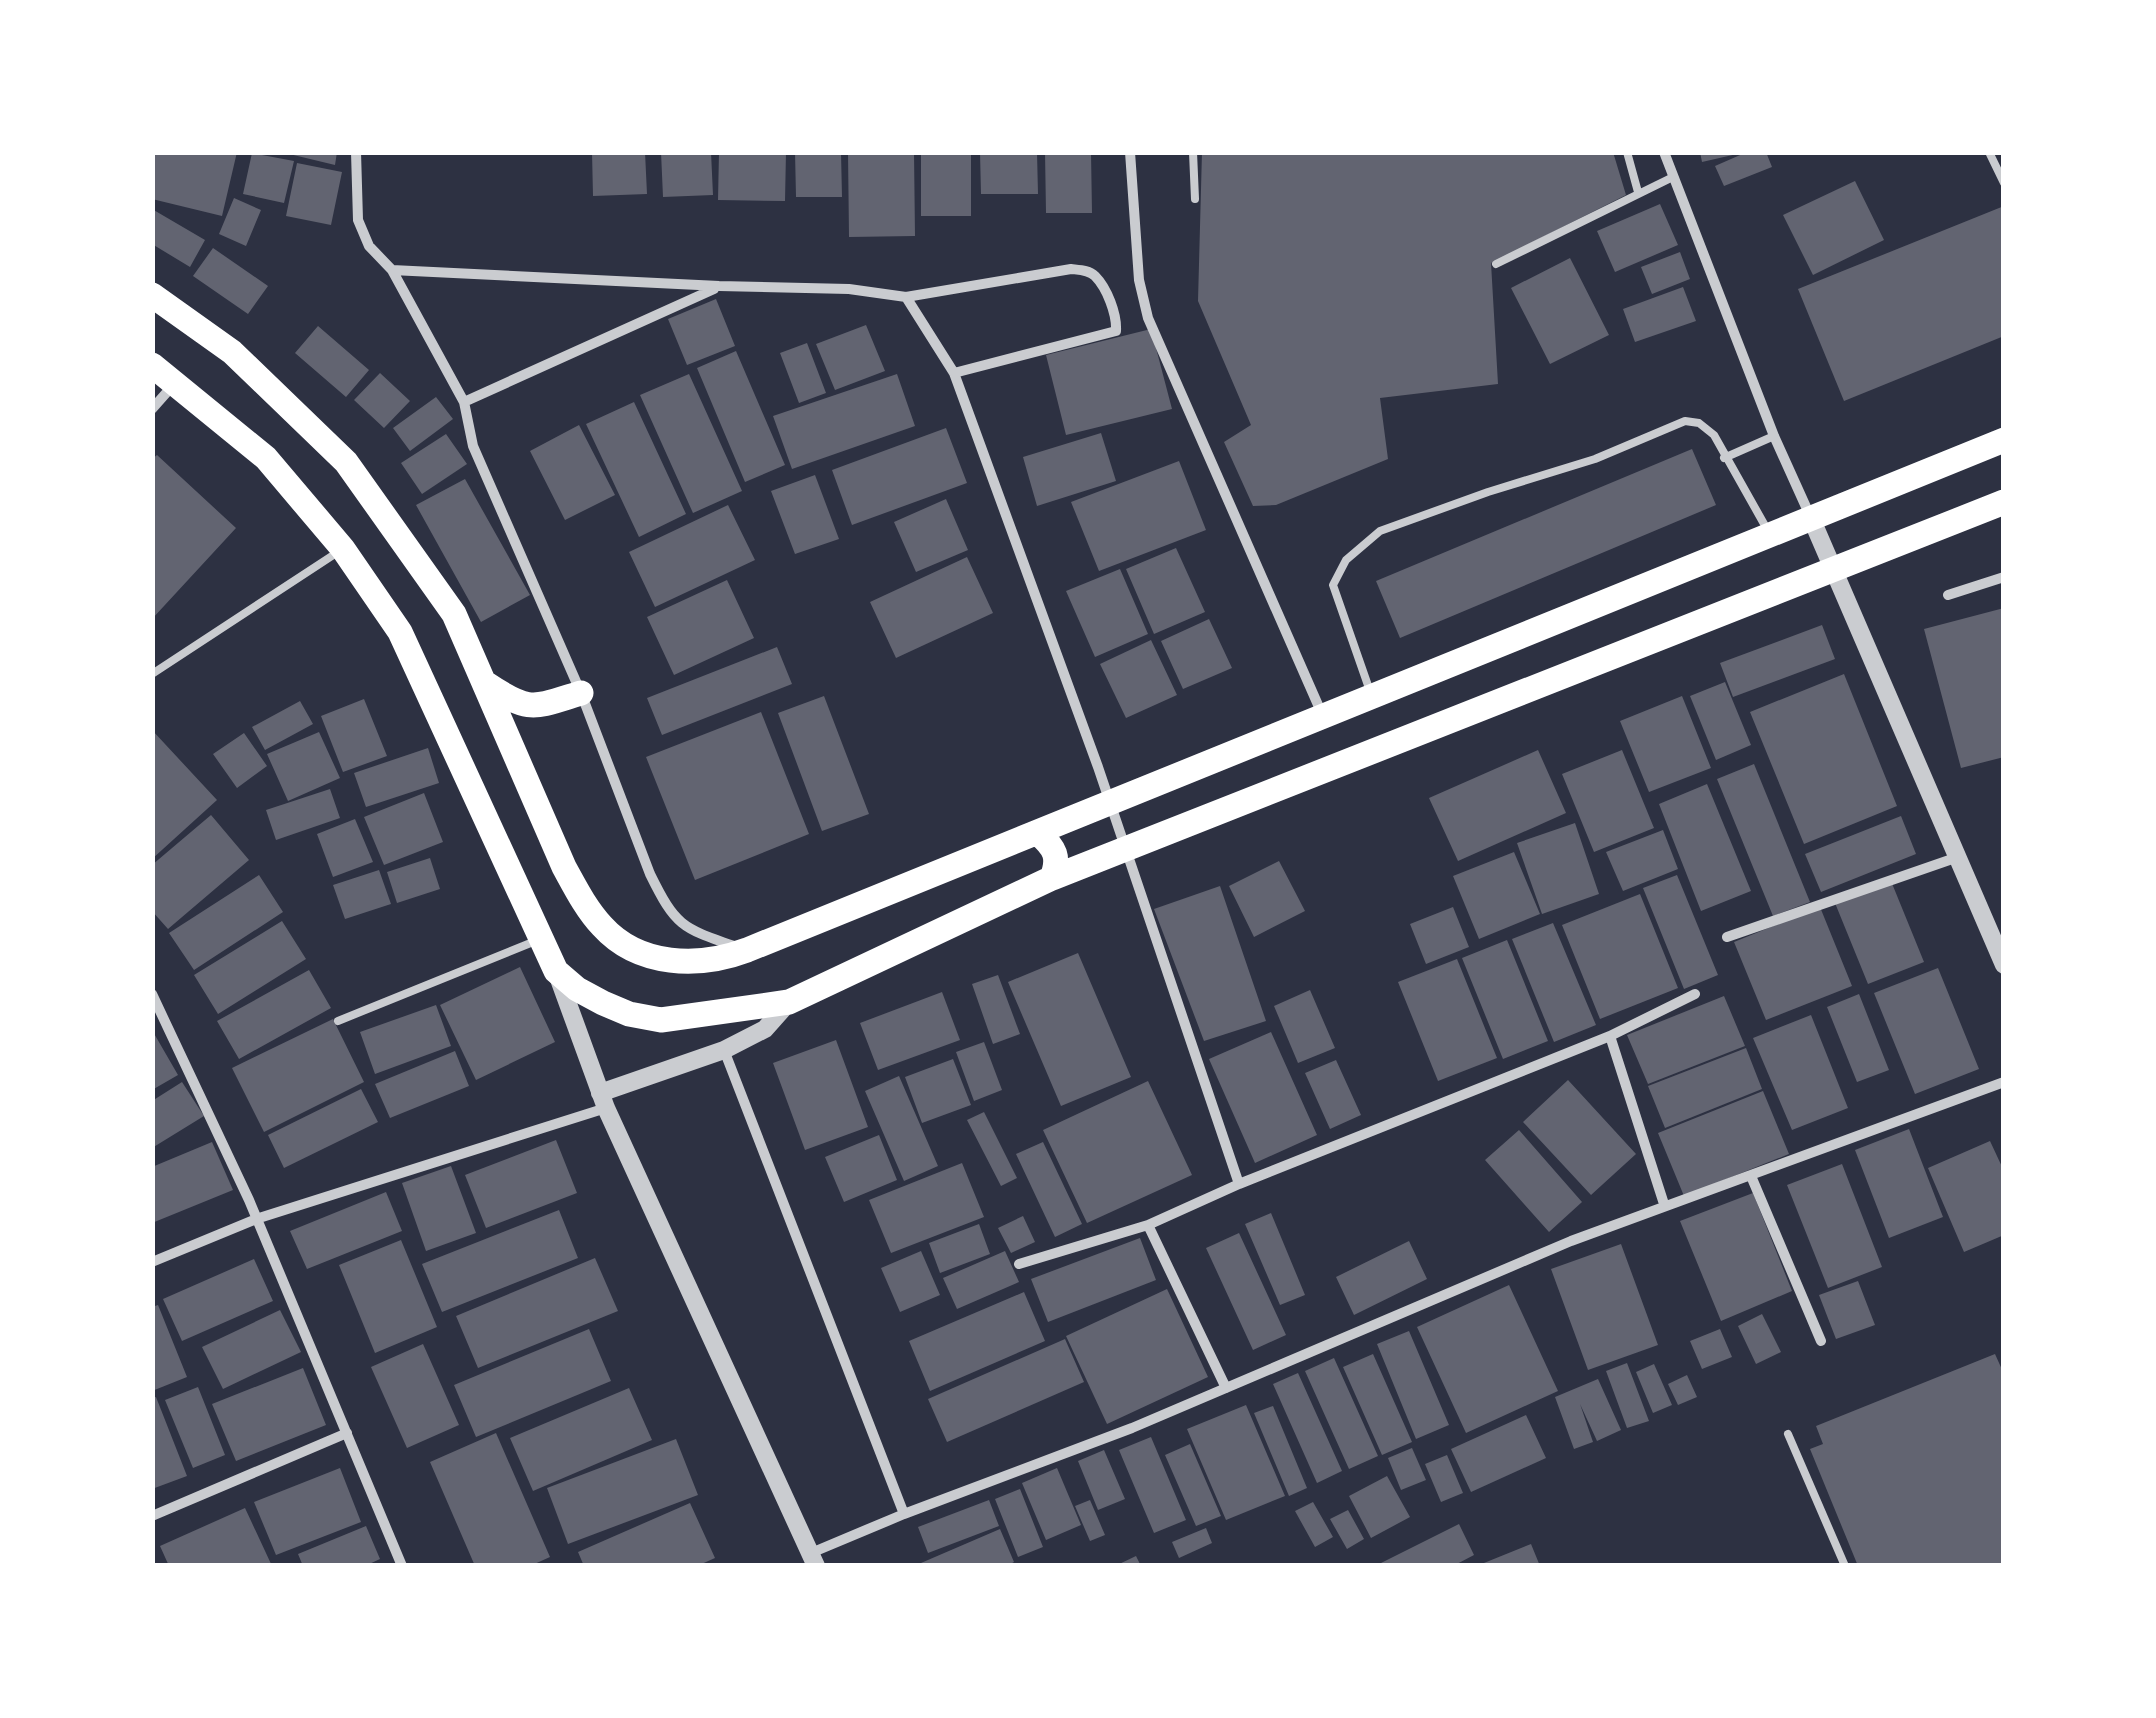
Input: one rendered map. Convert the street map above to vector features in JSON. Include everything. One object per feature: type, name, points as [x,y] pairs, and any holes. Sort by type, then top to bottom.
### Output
[{"type":"main road","points":[[152,295],[232,352],[346,462],[454,614],[564,867],[603,928],[631,948],[662,960],[723,959],[747,950],[2004,440]]},
{"type":"main road","points":[[152,365],[266,458],[343,549],[400,632],[556,972],[603,1004],[661,1020],[788,1002],[1052,878],[2004,502]]},
{"type":"main road","points":[[485,683],[512,701],[533,708],[581,693]]},
{"type":"main road","points":[[1039,834],[1056,854],[1052,878]]},
{"type":"street","points":[[356,152],[358,220],[369,246],[392,270],[464,402],[473,446],[581,693],[664,903],[682,925],[747,950]]},
{"type":"street","points":[[1130,152],[1139,280],[1148,318],[1324,718]]},
{"type":"street","points":[[1664,152],[1774,436],[2004,965]]},
{"type":"street","points":[[392,270],[849,289],[906,297],[1072,269],[1096,277],[1116,320],[1116,330],[954,373]]},
{"type":"street","points":[[464,402],[720,286]]},
{"type":"street","points":[[906,297],[954,373],[1110,805],[1239,1184]]},
{"type":"street","points":[[152,409],[175,383]]},
{"type":"street","points":[[1948,595],[2004,577]]},
{"type":"street","points":[[1727,937],[1959,856]]},
{"type":"street","points":[[556,972],[603,1101],[813,1559],[904,1514],[1132,1428],[1664,1204],[1751,1176],[2004,1082]]},
{"type":"street","points":[[152,994],[256,1219],[402,1566]]},
{"type":"street","points":[[1020,1264],[1148,1224],[1610,1036],[1695,994]]},
{"type":"street","points":[[152,1262],[256,1219],[603,1101],[765,1029],[788,1002]]},
{"type":"street","points":[[1610,1036],[1664,1204]]},
{"type":"street","points":[[724,1050],[904,1514]]},
{"type":"street","points":[[1751,1176],[1822,1342]]},
{"type":"street","points":[[1148,1224],[1226,1388]]},
{"type":"street","points":[[152,1516],[347,1432]]},
{"type":"lane","points":[[1193,152],[1194,199]]},
{"type":"lane","points":[[1627,152],[1638,192]]},
{"type":"lane","points":[[1989,152],[2004,183]]},
{"type":"lane","points":[[1496,264],[1671,178]]},
{"type":"lane","points":[[1372,698],[1333,585],[1346,560],[1380,531],[1595,459],[1684,421],[1699,423],[1714,435],[1772,537]]},
{"type":"lane","points":[[1724,458],[1774,436]]},
{"type":"lane","points":[[152,674],[343,549]]},
{"type":"lane","points":[[338,1021],[539,940]]},
{"type":"lane","points":[[1788,1434],[1845,1566]]},
{"type":"building","points":[[152,152],[237,152],[222,216],[152,199]]},
{"type":"building","points":[[281,152],[337,152],[335,165]]},
{"type":"building","points":[[592,152],[645,152],[647,194],[593,196]]},
{"type":"building","points":[[661,152],[711,152],[713,195],[663,197]]},
{"type":"building","points":[[719,152],[786,152],[785,201],[718,200]]},
{"type":"building","points":[[795,152],[841,152],[842,197],[796,197]]},
{"type":"building","points":[[848,152],[914,152],[915,236],[849,237]]},
{"type":"building","points":[[921,152],[971,152],[971,216],[921,216]]},
{"type":"building","points":[[980,152],[1037,152],[1038,194],[981,194]]},
{"type":"building","points":[[1045,152],[1091,152],[1092,213],[1046,213]]},
{"type":"building","points":[[1202,152],[1613,152],[1626,195],[1491,263],[1498,384],[1380,398],[1388,459],[1276,505],[1253,506],[1224,442],[1251,425],[1198,301]]},
{"type":"building","points":[[1700,152],[1736,152],[1737,154],[1702,162]]},
{"type":"building","points":[[1747,152],[1766,152],[1772,167],[1724,186],[1715,166]]},
{"type":"building","points":[[252,153],[294,161],[284,203],[243,194]]},
{"type":"building","points":[[297,163],[342,172],[331,225],[286,216]]},
{"type":"building","points":[[1855,181],[1884,240],[1813,275],[1783,215]]},
{"type":"building","points":[[234,198],[261,210],[246,246],[219,234]]},
{"type":"building","points":[[1660,204],[1678,245],[1615,272],[1597,231]]},
{"type":"building","points":[[2004,206],[2004,336],[1844,401],[1798,289]]},
{"type":"building","points":[[152,209],[205,240],[190,267],[152,244]]},
{"type":"building","points":[[213,248],[268,286],[248,314],[193,276]]},
{"type":"building","points":[[1680,252],[1690,279],[1652,294],[1641,267]]},
{"type":"building","points":[[1570,258],[1609,335],[1550,364],[1511,288]]},
{"type":"building","points":[[1683,287],[1696,321],[1635,342],[1623,309]]},
{"type":"building","points":[[716,299],[735,346],[687,365],[668,319]]},
{"type":"building","points":[[866,325],[885,371],[835,390],[816,344]]},
{"type":"building","points":[[318,326],[369,370],[346,397],[295,353]]},
{"type":"building","points":[[1151,329],[1172,409],[1066,435],[1046,355]]},
{"type":"building","points":[[807,343],[826,393],[799,403],[780,353]]},
{"type":"building","points":[[736,351],[785,465],[745,482],[697,368]]},
{"type":"building","points":[[380,373],[410,401],[384,428],[354,400]]},
{"type":"building","points":[[689,374],[742,491],[693,513],[640,395]]},
{"type":"building","points":[[897,374],[915,426],[792,469],[773,416]]},
{"type":"building","points":[[436,397],[453,419],[410,451],[393,428]]},
{"type":"building","points":[[634,402],[686,514],[639,537],[586,424]]},
{"type":"building","points":[[579,425],[615,495],[565,520],[530,451]]},
{"type":"building","points":[[946,428],[967,483],[852,525],[832,470]]},
{"type":"building","points":[[1101,433],[1116,481],[1037,506],[1023,457]]},
{"type":"building","points":[[446,434],[467,464],[422,494],[401,463]]},
{"type":"building","points":[[1692,449],[1716,505],[1400,638],[1376,581]]},
{"type":"building","points":[[157,455],[236,528],[152,619],[152,459]]},
{"type":"building","points":[[1179,461],[1206,530],[1099,571],[1071,502]]},
{"type":"building","points":[[815,475],[839,539],[795,554],[771,491]]},
{"type":"building","points":[[465,479],[530,595],[481,622],[416,505]]},
{"type":"building","points":[[946,499],[968,550],[916,572],[894,522]]},
{"type":"building","points":[[728,505],[755,560],[655,607],[629,552]]},
{"type":"building","points":[[1176,548],[1205,612],[1154,634],[1126,569]]},
{"type":"building","points":[[967,557],[993,613],[896,658],[870,602]]},
{"type":"building","points":[[1120,569],[1148,634],[1095,657],[1066,591]]},
{"type":"building","points":[[727,580],[754,638],[674,675],[647,617]]},
{"type":"building","points":[[2004,608],[2004,757],[1961,768],[1924,629]]},
{"type":"building","points":[[1209,619],[1232,668],[1183,689],[1161,641]]},
{"type":"building","points":[[1822,625],[1835,659],[1733,697],[1720,663]]},
{"type":"building","points":[[1151,640],[1177,695],[1126,718],[1100,664]]},
{"type":"building","points":[[777,647],[792,684],[662,735],[647,698]]},
{"type":"building","points":[[1844,674],[1897,806],[1804,844],[1750,712]]},
{"type":"building","points":[[1725,682],[1751,745],[1716,760],[1690,696]]},
{"type":"building","points":[[824,696],[869,814],[822,831],[778,713]]},
{"type":"building","points":[[1682,696],[1711,768],[1649,792],[1620,721]]},
{"type":"building","points":[[364,699],[387,756],[343,772],[321,716]]},
{"type":"building","points":[[300,701],[313,724],[265,750],[252,727]]},
{"type":"building","points":[[761,712],[809,834],[695,880],[646,757]]},
{"type":"building","points":[[152,730],[217,800],[152,859]]},
{"type":"building","points":[[319,732],[340,778],[288,801],[267,754]]},
{"type":"building","points":[[244,733],[267,766],[237,788],[213,754]]},
{"type":"building","points":[[428,748],[439,783],[366,807],[354,773]]},
{"type":"building","points":[[1538,750],[1566,813],[1458,861],[1429,798]]},
{"type":"building","points":[[1622,750],[1654,828],[1594,852],[1562,774]]},
{"type":"building","points":[[1754,764],[1810,902],[1773,916],[1717,779]]},
{"type":"building","points":[[1707,784],[1751,891],[1701,911],[1659,804]]},
{"type":"building","points":[[330,789],[340,818],[276,840],[266,810]]},
{"type":"building","points":[[424,793],[443,842],[384,865],[364,817]]},
{"type":"building","points":[[211,815],[249,860],[168,929],[152,911],[152,865]]},
{"type":"building","points":[[1901,816],[1916,854],[1821,892],[1805,854]]},
{"type":"building","points":[[355,819],[373,862],[333,877],[317,834]]},
{"type":"building","points":[[1575,823],[1599,894],[1542,914],[1517,843]]},
{"type":"building","points":[[1663,830],[1678,869],[1623,891],[1606,852]]},
{"type":"building","points":[[1514,852],[1540,914],[1479,939],[1453,876]]},
{"type":"building","points":[[430,858],[440,889],[397,903],[387,872]]},
{"type":"building","points":[[1279,861],[1305,911],[1254,937],[1229,886]]},
{"type":"building","points":[[379,870],[391,904],[345,919],[333,885]]},
{"type":"building","points":[[259,875],[283,912],[194,970],[169,933]]},
{"type":"building","points":[[1677,875],[1718,975],[1684,989],[1643,888]]},
{"type":"building","points":[[1891,881],[1924,962],[1868,984],[1835,903]]},
{"type":"building","points":[[1220,886],[1266,1021],[1204,1041],[1154,909]]},
{"type":"building","points":[[1640,894],[1678,988],[1600,1019],[1562,925]]},
{"type":"building","points":[[1453,907],[1469,947],[1426,964],[1410,924]]},
{"type":"building","points":[[1820,907],[1852,986],[1766,1020],[1734,942]]},
{"type":"building","points":[[282,921],[306,959],[218,1014],[194,975]]},
{"type":"building","points":[[1553,923],[1596,1025],[1554,1042],[1512,939]]},
{"type":"building","points":[[1507,940],[1548,1041],[1503,1059],[1462,958]]},
{"type":"building","points":[[1078,953],[1131,1077],[1061,1106],[1008,982]]},
{"type":"building","points":[[1457,959],[1497,1058],[1438,1081],[1398,982]]},
{"type":"building","points":[[520,967],[555,1042],[476,1080],[440,1005]]},
{"type":"building","points":[[1938,968],[1979,1069],[1915,1094],[1874,993]]},
{"type":"building","points":[[309,970],[331,1008],[239,1059],[217,1021]]},
{"type":"building","points":[[998,975],[1020,1034],[993,1044],[972,984]]},
{"type":"building","points":[[1310,990],[1335,1048],[1298,1063],[1274,1006]]},
{"type":"building","points":[[942,992],[960,1040],[878,1070],[860,1023]]},
{"type":"building","points":[[1859,994],[1889,1070],[1857,1082],[1827,1007]]},
{"type":"building","points":[[1724,996],[1745,1046],[1648,1084],[1627,1035]]},
{"type":"building","points":[[436,1005],[451,1046],[375,1074],[360,1032]]},
{"type":"building","points":[[1811,1015],[1848,1108],[1792,1130],[1753,1038]]},
{"type":"building","points":[[333,1019],[364,1082],[264,1132],[232,1068]]},
{"type":"building","points":[[152,1030],[178,1075],[152,1090]]},
{"type":"building","points":[[1271,1032],[1317,1135],[1255,1163],[1209,1059]]},
{"type":"building","points":[[836,1040],[868,1127],[805,1150],[773,1063]]},
{"type":"building","points":[[984,1042],[1002,1090],[974,1101],[956,1052]]},
{"type":"building","points":[[1746,1048],[1762,1089],[1665,1128],[1648,1086]]},
{"type":"building","points":[[455,1051],[469,1086],[390,1118],[375,1084]]},
{"type":"building","points":[[953,1059],[971,1105],[922,1123],[905,1077]]},
{"type":"building","points":[[1336,1060],[1361,1115],[1330,1129],[1305,1073]]},
{"type":"building","points":[[899,1076],[938,1166],[904,1181],[865,1091]]},
{"type":"building","points":[[1568,1080],[1636,1154],[1591,1195],[1523,1122]]},
{"type":"building","points":[[1148,1081],[1192,1175],[1087,1223],[1043,1130]]},
{"type":"building","points":[[182,1082],[204,1116],[152,1148],[152,1101]]},
{"type":"building","points":[[361,1089],[378,1122],[284,1168],[268,1135]]},
{"type":"building","points":[[1763,1091],[1789,1154],[1684,1196],[1658,1133]]},
{"type":"building","points":[[984,1112],[1017,1178],[1001,1186],[967,1120]]},
{"type":"building","points":[[1909,1129],[1943,1217],[1889,1238],[1855,1150]]},
{"type":"building","points":[[1519,1130],[1582,1202],[1549,1232],[1485,1160]]},
{"type":"building","points":[[879,1135],[897,1180],[844,1202],[825,1157]]},
{"type":"building","points":[[556,1140],[577,1193],[486,1228],[465,1175]]},
{"type":"building","points":[[1990,1141],[2004,1171],[2004,1235],[1964,1252],[1928,1168]]},
{"type":"building","points":[[212,1142],[233,1190],[152,1223],[152,1167]]},
{"type":"building","points":[[1043,1142],[1082,1224],[1055,1237],[1016,1154]]},
{"type":"building","points":[[962,1163],[984,1217],[891,1253],[869,1200]]},
{"type":"building","points":[[1842,1164],[1882,1267],[1828,1288],[1787,1185]]},
{"type":"building","points":[[451,1166],[476,1233],[426,1251],[402,1183]]},
{"type":"building","points":[[386,1192],[402,1231],[307,1269],[290,1231]]},
{"type":"building","points":[[1753,1193],[1792,1291],[1721,1321],[1680,1221]]},
{"type":"building","points":[[559,1210],[578,1258],[442,1312],[422,1264]]},
{"type":"building","points":[[1271,1213],[1305,1295],[1280,1305],[1245,1224]]},
{"type":"building","points":[[1023,1216],[1035,1242],[1011,1253],[998,1228]]},
{"type":"building","points":[[979,1224],[990,1254],[940,1273],[929,1243]]},
{"type":"building","points":[[1239,1233],[1286,1335],[1253,1350],[1206,1248]]},
{"type":"building","points":[[1140,1238],[1156,1280],[1048,1322],[1031,1279]]},
{"type":"building","points":[[401,1240],[437,1327],[375,1353],[339,1265]]},
{"type":"building","points":[[1409,1241],[1427,1279],[1354,1315],[1336,1277]]},
{"type":"building","points":[[1621,1244],[1658,1345],[1588,1370],[1551,1269]]},
{"type":"building","points":[[921,1251],[940,1295],[900,1312],[881,1268]]},
{"type":"building","points":[[1005,1251],[1019,1282],[957,1309],[943,1278]]},
{"type":"building","points":[[595,1258],[618,1311],[478,1368],[456,1316]]},
{"type":"building","points":[[254,1259],[273,1301],[182,1341],[163,1299]]},
{"type":"building","points":[[1858,1281],[1875,1325],[1836,1339],[1819,1295]]},
{"type":"building","points":[[1509,1285],[1558,1391],[1466,1433],[1417,1327]]},
{"type":"building","points":[[1167,1289],[1208,1377],[1107,1424],[1066,1336]]},
{"type":"building","points":[[1024,1292],[1045,1341],[930,1391],[909,1341]]},
{"type":"building","points":[[158,1305],[187,1377],[152,1391],[152,1307]]},
{"type":"building","points":[[280,1310],[301,1352],[223,1389],[202,1347]]},
{"type":"building","points":[[1762,1314],[1781,1352],[1756,1364],[1738,1326]]},
{"type":"building","points":[[589,1329],[611,1381],[476,1437],[454,1385]]},
{"type":"building","points":[[1720,1329],[1732,1357],[1702,1369],[1690,1341]]},
{"type":"building","points":[[1409,1331],[1449,1425],[1416,1439],[1377,1344]]},
{"type":"building","points":[[1065,1339],[1084,1382],[947,1442],[928,1399]]},
{"type":"building","points":[[423,1344],[459,1425],[407,1448],[371,1367]]},
{"type":"building","points":[[1373,1354],[1412,1442],[1382,1455],[1343,1367]]},
{"type":"building","points":[[1995,1354],[2004,1374],[2004,1566],[1858,1566],[1810,1449],[1823,1444],[1816,1426]]},
{"type":"building","points":[[1334,1358],[1378,1456],[1349,1469],[1305,1371]]},
{"type":"building","points":[[1627,1363],[1649,1421],[1627,1428],[1606,1371]]},
{"type":"building","points":[[1654,1364],[1672,1405],[1653,1413],[1636,1372]]},
{"type":"building","points":[[303,1368],[326,1425],[236,1461],[212,1404]]},
{"type":"building","points":[[1298,1373],[1342,1471],[1317,1483],[1273,1384]]},
{"type":"building","points":[[1687,1375],[1697,1397],[1678,1405],[1668,1384]]},
{"type":"building","points":[[1598,1379],[1621,1430],[1597,1441],[1580,1404],[1593,1442],[1574,1449],[1555,1397]]},
{"type":"building","points":[[198,1387],[225,1455],[193,1468],[165,1400]]},
{"type":"building","points":[[629,1388],[652,1440],[533,1491],[510,1438]]},
{"type":"building","points":[[156,1397],[187,1476],[152,1489],[152,1398]]},
{"type":"building","points":[[1246,1405],[1285,1496],[1226,1520],[1187,1429]]},
{"type":"building","points":[[1273,1406],[1307,1488],[1289,1496],[1254,1413]]},
{"type":"building","points":[[1526,1415],[1546,1458],[1471,1492],[1451,1449]]},
{"type":"building","points":[[496,1433],[550,1557],[530,1566],[475,1566],[430,1462]]},
{"type":"building","points":[[1151,1437],[1186,1520],[1154,1533],[1119,1450]]},
{"type":"building","points":[[676,1439],[698,1495],[568,1544],[547,1488]]},
{"type":"building","points":[[1190,1444],[1221,1516],[1196,1526],[1165,1455]]},
{"type":"building","points":[[1412,1448],[1426,1480],[1401,1490],[1388,1458]]},
{"type":"building","points":[[1104,1450],[1125,1499],[1098,1510],[1078,1461]]},
{"type":"building","points":[[1447,1455],[1463,1493],[1441,1502],[1425,1464]]},
{"type":"building","points":[[340,1468],[361,1522],[276,1555],[254,1502]]},
{"type":"building","points":[[1057,1468],[1081,1525],[1046,1540],[1022,1483]]},
{"type":"building","points":[[1387,1476],[1410,1517],[1371,1538],[1349,1496]]},
{"type":"building","points":[[1020,1489],[1043,1547],[1018,1557],[995,1499]]},
{"type":"building","points":[[989,1500],[999,1526],[928,1553],[918,1527]]},
{"type":"building","points":[[1090,1500],[1105,1535],[1090,1541],[1075,1506]]},
{"type":"building","points":[[1313,1502],[1333,1537],[1315,1547],[1295,1511]]},
{"type":"building","points":[[690,1503],[715,1558],[697,1566],[584,1566],[578,1552]]},
{"type":"building","points":[[245,1508],[272,1566],[169,1566],[160,1546]]},
{"type":"building","points":[[1348,1510],[1364,1539],[1347,1549],[1330,1519]]},
{"type":"building","points":[[1459,1524],[1474,1555],[1453,1566],[1375,1566]]},
{"type":"building","points":[[366,1526],[380,1559],[365,1566],[303,1566],[298,1554]]},
{"type":"building","points":[[1206,1528],[1212,1543],[1179,1558],[1172,1542]]},
{"type":"building","points":[[1000,1529],[1014,1562],[1007,1566],[914,1566]]},
{"type":"building","points":[[1531,1544],[1540,1566],[1479,1566],[1479,1565]]},
{"type":"building","points":[[1136,1556],[1141,1566],[1115,1566]]}]
